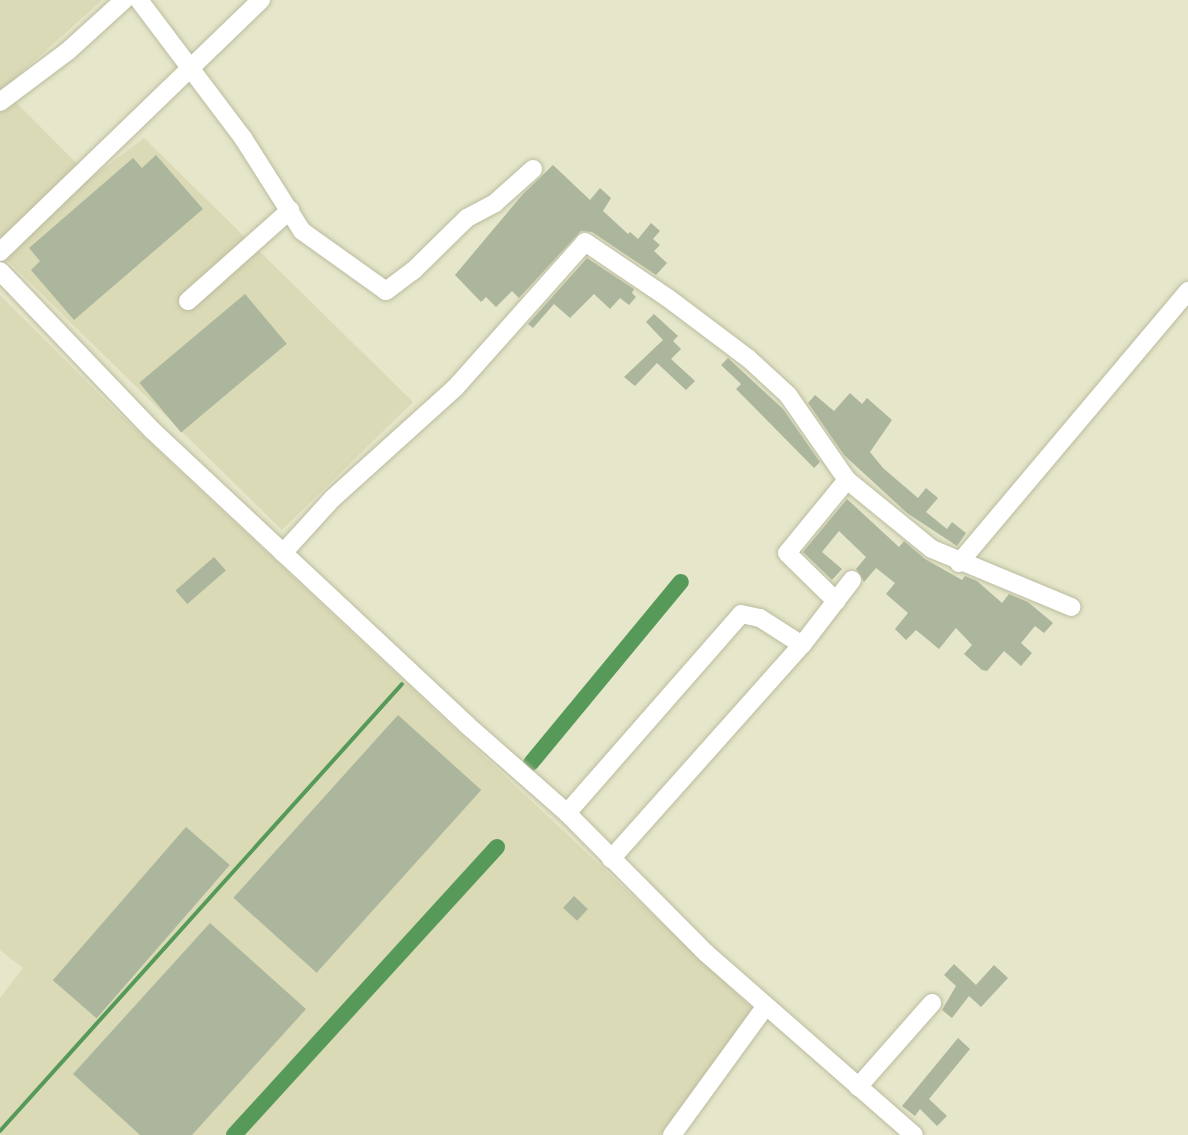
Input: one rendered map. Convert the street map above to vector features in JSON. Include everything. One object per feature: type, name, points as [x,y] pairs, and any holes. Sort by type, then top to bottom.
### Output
[{"type":"street","points":[[0,102],[68,51],[124,0]]},
{"type":"street","points":[[139,0],[243,138],[313,241],[386,291],[413,271],[467,218],[495,203],[533,169]]},
{"type":"street","points":[[0,252],[261,0]]},
{"type":"street","points":[[188,301],[290,210]]},
{"type":"street","points":[[283,553],[332,499],[463,380],[585,242],[668,298],[772,378],[788,395],[847,480],[914,537],[959,563],[1011,579],[1071,607]]},
{"type":"street","points":[[0,271],[152,430],[567,813],[765,1007],[914,1135]]},
{"type":"street","points":[[959,563],[1188,291]]},
{"type":"street","points":[[836,601],[787,553],[847,480]]},
{"type":"street","points":[[611,859],[802,645],[852,580]]},
{"type":"street","points":[[567,813],[741,614],[760,618],[802,645]]},
{"type":"street","points":[[858,1087],[932,1003]]},
{"type":"street","points":[[672,1135],[765,1007]]},
{"type":"shaded area","points":[[0,0],[102,0],[3,89],[91,178],[144,138],[413,402],[282,530],[0,253]]},
{"type":"shaded area","points":[[0,295],[113,408],[753,1009],[660,1135],[0,1135],[0,998],[23,968],[0,950]]},
{"type":"building","points":[[156,155],[203,209],[74,320],[31,270],[40,261],[29,248],[133,158],[142,168]]},
{"type":"building","points":[[553,165],[590,200],[600,188],[611,198],[603,211],[628,234],[630,232],[638,239],[651,223],[660,231],[653,239],[660,245],[654,251],[667,263],[656,275],[592,232],[581,231],[519,298],[512,291],[496,307],[486,297],[481,302],[455,275],[523,194]]},
{"type":"building","points":[[587,258],[634,289],[632,293],[636,297],[629,305],[620,298],[610,309],[594,294],[570,318],[554,304],[533,328],[528,324]]},
{"type":"building","points":[[245,294],[287,344],[181,432],[139,383]]},
{"type":"building","points":[[654,314],[678,336],[673,341],[681,349],[671,359],[695,381],[686,390],[657,363],[635,386],[624,377],[663,340],[646,322]]},
{"type":"building","points":[[728,358],[783,409],[820,462],[814,468],[736,389],[741,384],[721,365]]},
{"type":"building","points":[[850,393],[862,404],[867,398],[892,420],[870,452],[883,468],[918,498],[926,488],[938,498],[926,512],[947,529],[952,522],[966,533],[957,546],[907,513],[844,455],[808,403],[815,395],[834,411]]},
{"type":"building","points":[[847,499],[899,547],[904,541],[925,559],[962,580],[965,576],[977,581],[1002,603],[1009,594],[1028,602],[1053,623],[1044,633],[1035,626],[1021,643],[1032,653],[1021,666],[1004,651],[987,671],[982,670],[964,654],[972,645],[956,628],[939,649],[916,630],[906,640],[895,629],[908,613],[886,594],[895,583],[876,568],[864,582],[856,569],[866,557],[839,531],[822,552],[842,569],[832,580],[803,552]]},
{"type":"building","points":[[214,557],[226,571],[187,604],[176,590]]},
{"type":"building","points":[[398,715],[481,790],[317,973],[233,898]]},
{"type":"building","points":[[186,827],[230,865],[97,1018],[53,980]]},
{"type":"building","points":[[574,896],[588,909],[577,921],[563,908]]},
{"type":"building","points":[[210,923],[306,1009],[192,1135],[140,1135],[73,1074]]},
{"type":"building","points":[[954,964],[976,985],[994,965],[1008,978],[981,1007],[969,996],[952,1018],[942,1010],[956,986],[944,975]]},
{"type":"building","points":[[958,1038],[970,1049],[929,1099],[947,1116],[937,1126],[920,1109],[915,1116],[902,1106]]},
{"type":"waterway","points":[[531,763],[681,582]]},
{"type":"waterway","points":[[0,1131],[402,684]]},
{"type":"waterway","points":[[234,1135],[497,847]]}]
